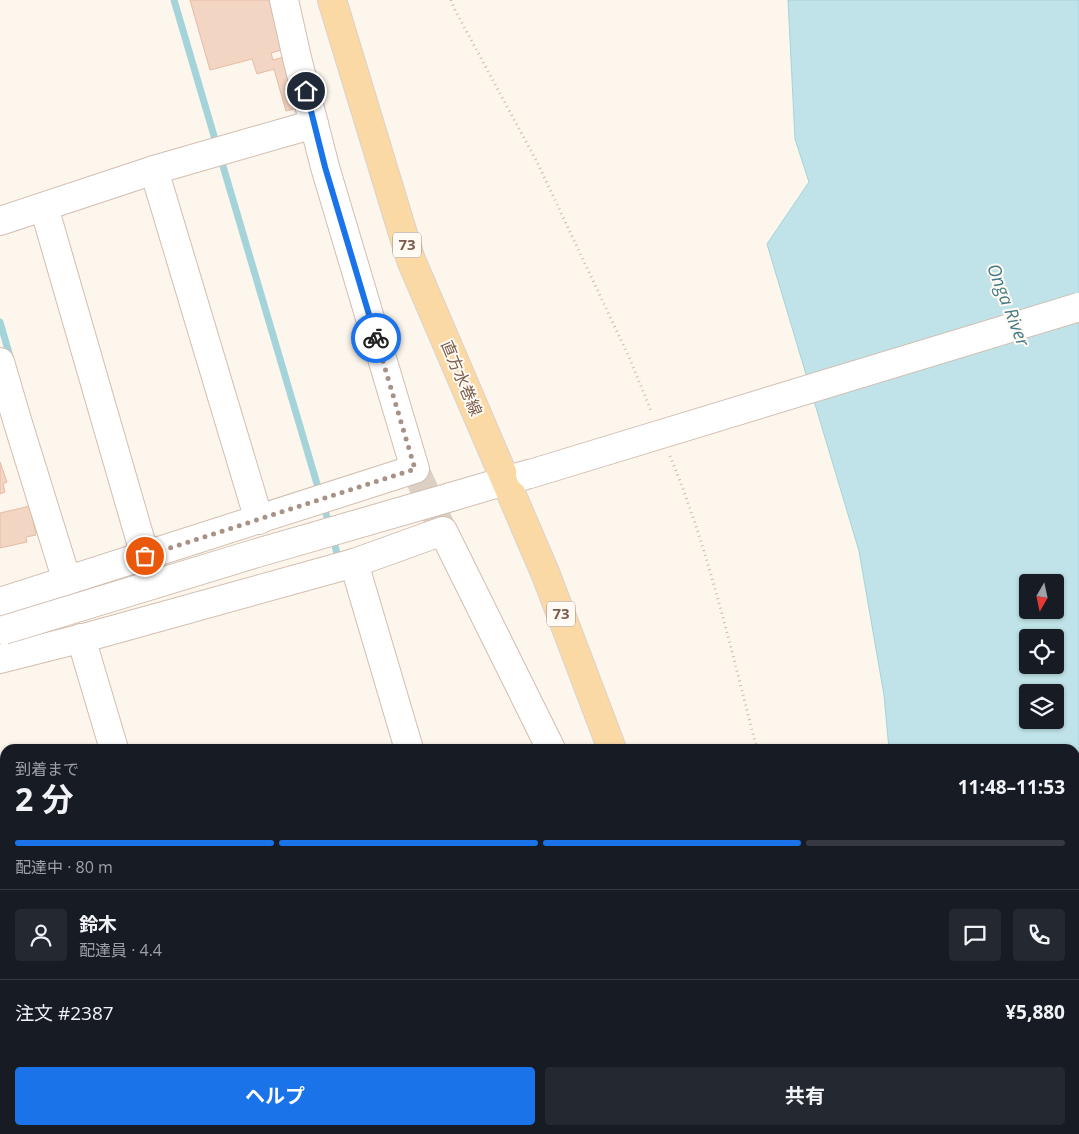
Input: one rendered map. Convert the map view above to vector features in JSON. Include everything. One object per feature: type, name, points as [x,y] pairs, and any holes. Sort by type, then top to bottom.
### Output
[{"type":"main road","name":"直方水巻線","points":[[332,0],[412,260],[518,477],[546,575],[610,744]]},
{"type":"street","points":[[0,602],[415,469],[327,176],[284,0]]},
{"type":"street","points":[[0,221],[154,170],[314,124]]},
{"type":"street","points":[[154,170],[259,520]]},
{"type":"street","points":[[44,207],[145,556]]},
{"type":"street","points":[[2,630],[518,477],[1079,307]]},
{"type":"street","points":[[0,362],[16,420],[75,579]]},
{"type":"street","points":[[0,659],[91,636],[346,565],[443,531],[549,744]]},
{"type":"street","points":[[346,565],[407,744]]},
{"type":"street","points":[[91,636],[113,744]]},
{"type":"path","points":[[451,0],[538,164],[628,357],[654,419]]},
{"type":"path","points":[[669,455],[711,574],[756,744]]},
{"type":"water","name":"Onga River","points":[[788,0],[1079,0],[1079,744],[889,744],[884,695],[859,551],[767,244],[809,182],[795,139]]},
{"type":"building","points":[[190,0],[271,0],[285,49],[271,53],[273,60],[287,56],[301,107],[286,111],[274,69],[257,74],[252,59],[210,70]]},
{"type":"building","points":[[0,462],[7,482],[3,484],[5,492],[0,494]]},
{"type":"building","points":[[30,506],[36,535],[26,537],[27,542],[0,548],[0,513]]},
{"type":"waterway","points":[[174,0],[217,146]]},
{"type":"waterway","points":[[220,156],[320,494]]},
{"type":"waterway","points":[[0,322],[11,360]]},
{"type":"waterway","points":[[323,504],[330,527]]},
{"type":"waterway","points":[[333,538],[339,561]]},
{"type":"tunnel","points":[[415,469],[443,531]]},
{"type":"way so far","points":[[145,556],[415,469],[376,338]]},
{"type":"route","points":[[306,91],[325,167],[376,338]]}]
